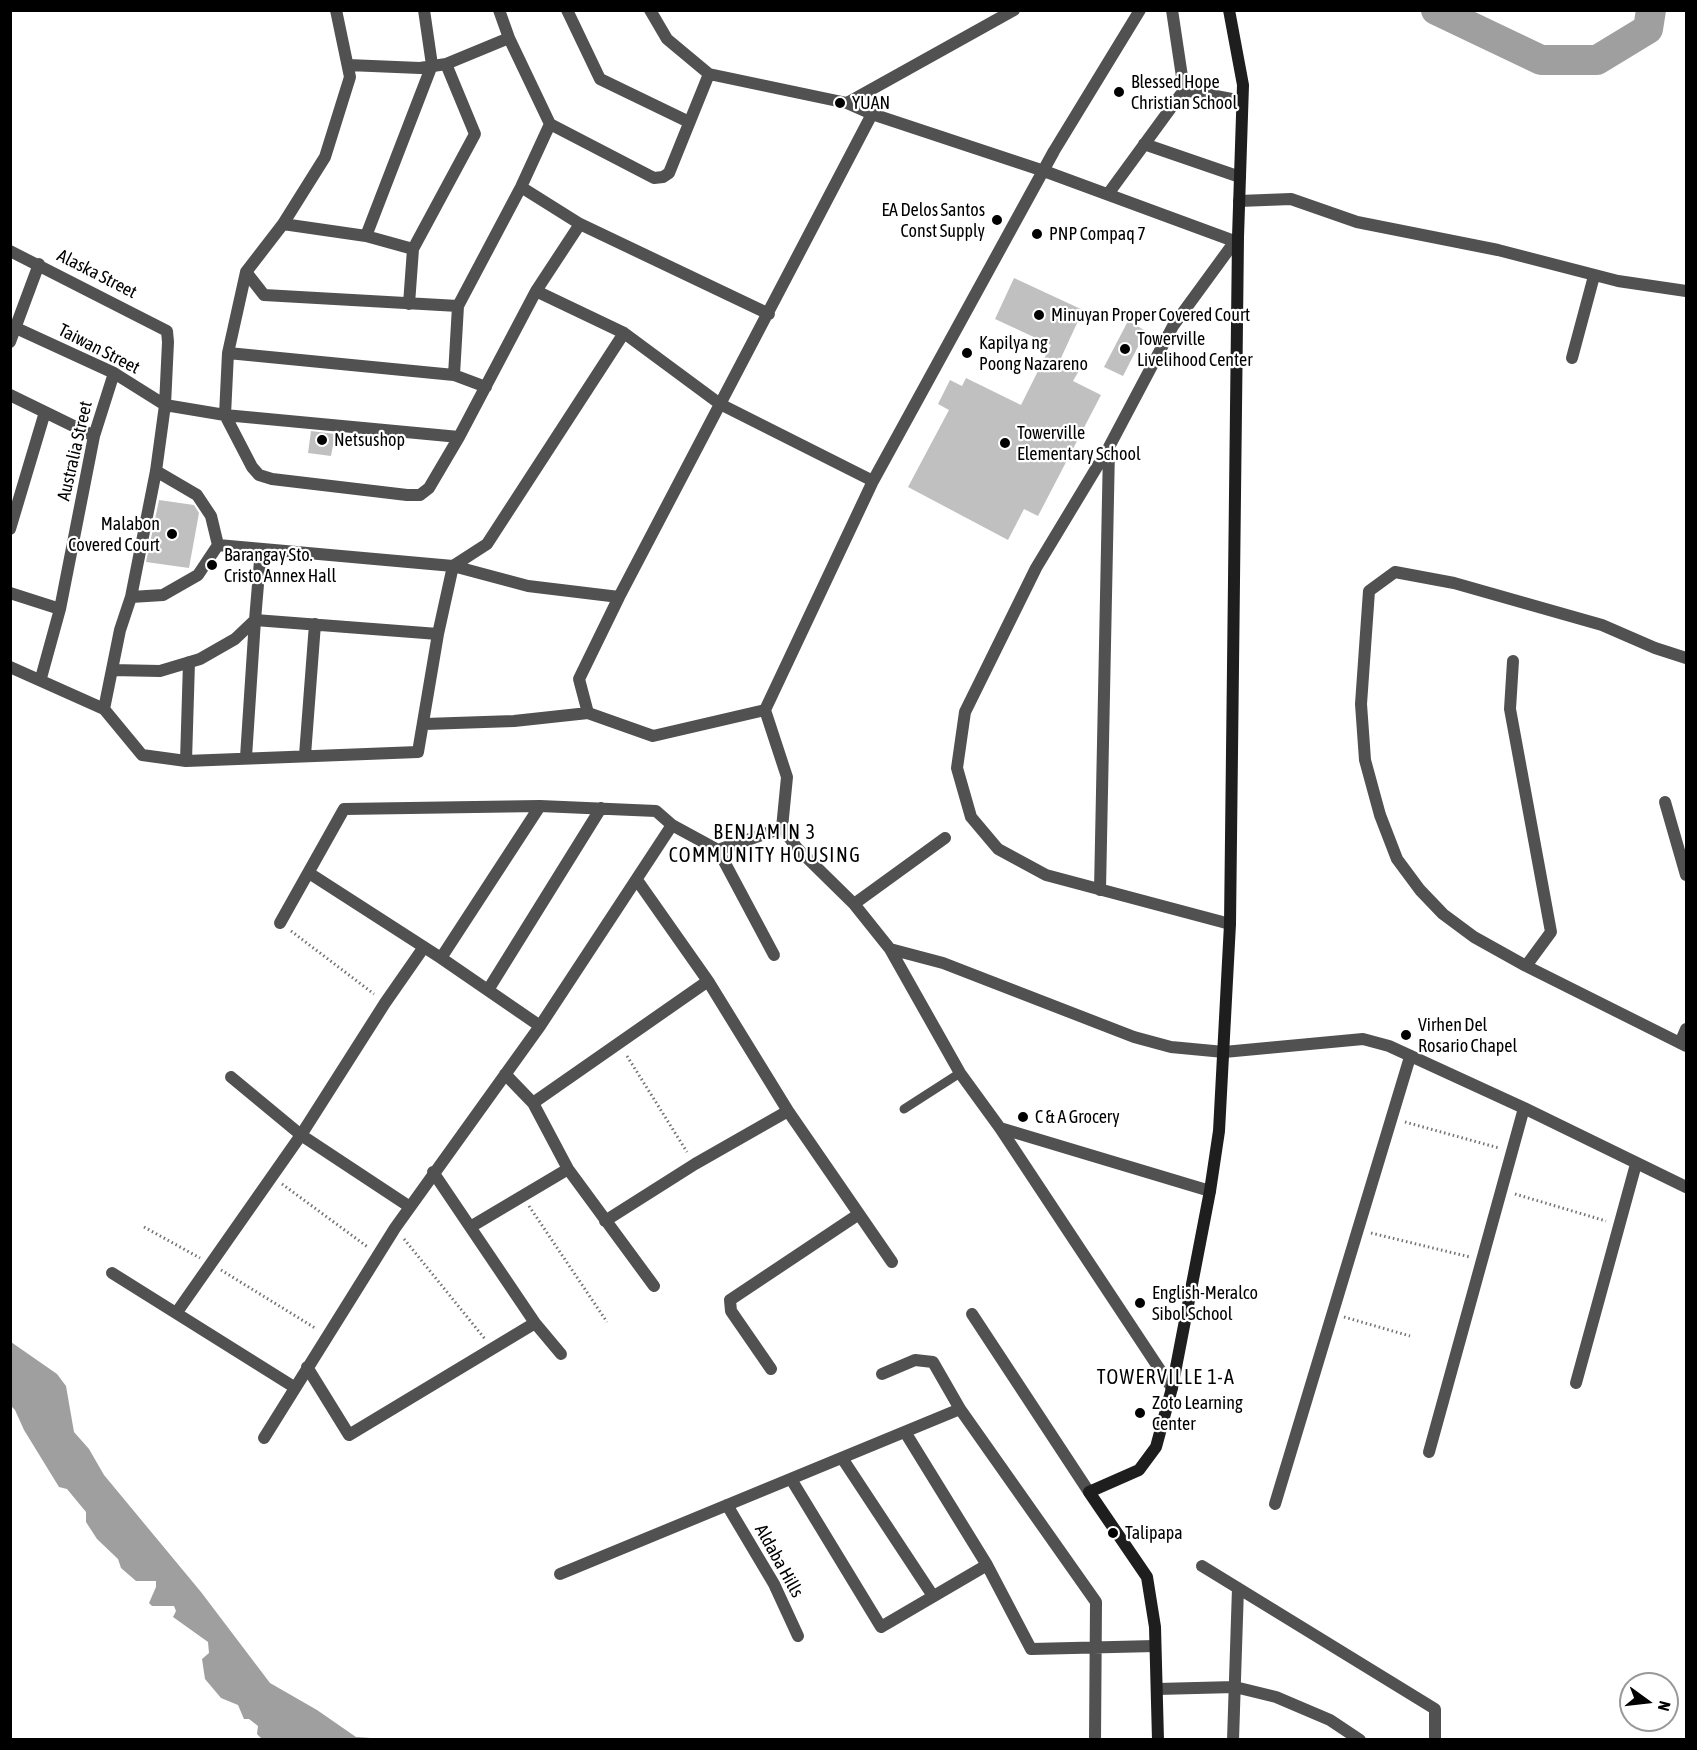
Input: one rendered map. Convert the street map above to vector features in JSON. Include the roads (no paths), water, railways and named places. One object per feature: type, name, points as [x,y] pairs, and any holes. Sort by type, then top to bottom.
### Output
[{"type":"street","points":[[336,10],[350,77],[325,157],[283,224],[246,272],[228,353],[225,416],[259,475],[407,495],[420,495],[429,488],[459,437],[536,291],[580,224]]},
{"type":"street","points":[[366,237],[432,65],[424,10]]},
{"type":"street","points":[[499,10],[509,38],[550,124],[654,178],[663,177],[669,173],[709,74]]},
{"type":"street","points":[[567,10],[600,79],[688,122]]},
{"type":"street","points":[[650,10],[667,39],[709,74],[847,103],[872,114],[1044,171],[1236,239]]},
{"type":"street","points":[[847,103],[1014,10]]},
{"type":"street","points":[[1140,10],[1044,171],[873,481],[765,710],[787,777],[782,828],[797,848],[854,904],[890,949],[960,1073],[1000,1128],[1172,1388]]},
{"type":"street","points":[[1108,194],[1184,90],[1172,10]]},
{"type":"street","points":[[1089,1492],[1139,1470],[1156,1447],[1172,1388],[1210,1191],[1219,1131],[1230,924],[1236,239],[1243,85],[1229,10]]},
{"type":"street","points":[[348,65],[420,68],[446,64],[509,38]]},
{"type":"street","points":[[409,304],[413,249],[475,134],[446,64]]},
{"type":"street","points":[[1184,90],[1242,101]]},
{"type":"street","points":[[588,713],[579,679],[619,597],[872,114]]},
{"type":"street","points":[[454,375],[458,306],[521,187],[550,124]]},
{"type":"street","points":[[1144,144],[1240,177]]},
{"type":"street","points":[[521,187],[580,224],[769,314]]},
{"type":"street","points":[[1239,201],[1291,199],[1357,222],[1498,250],[1594,276],[1686,291]]},
{"type":"street","points":[[283,224],[366,237],[413,249]]},
{"type":"street","points":[[1230,924],[1046,875],[998,849],[971,817],[957,768],[965,712],[1036,568],[1109,447],[1173,326],[1236,239]]},
{"type":"street","name":"Alaska Street","points":[[10,250],[166,331],[168,342],[165,405]]},
{"type":"street","points":[[10,342],[39,264]]},
{"type":"street","points":[[246,272],[264,295],[458,306]]},
{"type":"street","points":[[1572,358],[1594,276]]},
{"type":"street","points":[[536,291],[624,333],[720,404],[873,481]]},
{"type":"street","name":"Taiwan Street","points":[[16,328],[114,373],[165,405]]},
{"type":"street","points":[[10,667],[41,678],[104,708],[142,755],[186,761],[418,752],[425,723],[438,634],[453,566],[487,544],[624,333]]},
{"type":"street","points":[[228,353],[454,375],[486,387]]},
{"type":"street","name":"Australia Street","points":[[41,678],[60,609],[94,436],[114,373]]},
{"type":"street","points":[[10,395],[94,436]]},
{"type":"street","points":[[104,708],[131,597],[156,471],[165,405],[225,416],[459,437]]},
{"type":"street","points":[[10,529],[45,412]]},
{"type":"street","points":[[1100,890],[1109,447]]},
{"type":"street","points":[[131,597],[163,595],[198,575],[218,545],[211,516],[197,495],[156,471]]},
{"type":"street","points":[[218,545],[453,566],[528,586],[619,597]]},
{"type":"street","points":[[246,757],[261,549]]},
{"type":"street","points":[[1686,658],[1655,648],[1602,625],[1454,583],[1395,572],[1369,591],[1361,704],[1365,760],[1380,815],[1396,859],[1443,914],[1474,937],[1526,966],[1683,1044],[1686,1029]]},
{"type":"street","points":[[10,593],[60,609]]},
{"type":"street","points":[[112,670],[160,671],[189,662],[235,639],[255,620],[438,634]]},
{"type":"street","points":[[305,755],[315,624]]},
{"type":"street","points":[[1513,661],[1510,709],[1551,932],[1526,966]]},
{"type":"street","points":[[186,761],[189,662]]},
{"type":"street","points":[[425,723],[514,721],[588,713],[653,736],[765,710]]},
{"type":"street","points":[[1665,802],[1686,875]]},
{"type":"street","points":[[441,958],[540,806]]},
{"type":"street","points":[[280,923],[344,809],[540,806],[656,811],[672,825],[718,850],[774,956]]},
{"type":"street","points":[[488,990],[601,808]]},
{"type":"street","points":[[264,1438],[395,1228],[540,1026],[672,825]]},
{"type":"street","points":[[718,850],[782,828]]},
{"type":"street","points":[[854,904],[945,838]]},
{"type":"street","points":[[309,873],[441,958],[540,1026]]},
{"type":"street","points":[[637,880],[708,981],[788,1111],[892,1262]]},
{"type":"street","points":[[177,1312],[301,1135],[385,1003],[424,947]]},
{"type":"street","points":[[890,949],[943,963],[1134,1037],[1171,1047],[1224,1052],[1363,1039],[1389,1046],[1524,1108],[1686,1187]]},
{"type":"street","points":[[533,1103],[708,981]]},
{"type":"street","points":[[1275,1504],[1410,1057]]},
{"type":"street","points":[[505,1074],[533,1103],[568,1168],[654,1286]]},
{"type":"street","points":[[231,1077],[301,1135],[410,1207]]},
{"type":"street","points":[[1429,1452],[1524,1108]]},
{"type":"street","points":[[605,1221],[695,1164],[788,1111]]},
{"type":"street","points":[[1000,1128],[1210,1191]]},
{"type":"street","points":[[1576,1383],[1636,1164]]},
{"type":"street","points":[[472,1226],[568,1168]]},
{"type":"street","points":[[433,1173],[472,1226],[535,1323],[561,1354]]},
{"type":"street","points":[[771,1369],[731,1311],[730,1300],[859,1214]]},
{"type":"street","points":[[112,1273],[294,1387]]},
{"type":"street","points":[[972,1314],[1146,1577],[1155,1627],[1158,1740]]},
{"type":"street","points":[[307,1367],[349,1435],[494,1350],[535,1323]]},
{"type":"street","points":[[882,1374],[915,1360],[933,1362],[960,1409],[1096,1602],[1095,1740]]},
{"type":"street","points":[[560,1574],[960,1409]]},
{"type":"street","points":[[905,1432],[987,1565],[1031,1649],[1155,1646]]},
{"type":"street","points":[[842,1458],[933,1596]]},
{"type":"street","points":[[791,1479],[881,1627],[987,1565]]},
{"type":"street","name":"Aldaba Hills","points":[[727,1505],[774,1584],[798,1636]]},
{"type":"street","points":[[1202,1566],[1435,1709],[1435,1740]]},
{"type":"street","points":[[1233,1740],[1238,1588]]},
{"type":"street","points":[[1157,1689],[1235,1687],[1287,1702],[1330,1720],[1360,1740]]},
{"type":"lane","points":[[904,1109],[960,1073]]},
{"type":"waterway","points":[[1436,10],[1541,60],[1597,60],[1648,29],[1651,10]]},
{"type":"place","name":"Blessed Hope Christian School","points":[[1119,92]]},
{"type":"place","name":"YUAN","points":[[840,103]]},
{"type":"place","name":"EA Delos Santos Const Supply","points":[[997,220]]},
{"type":"place","name":"PNP Compaq 7","points":[[1037,234]]},
{"type":"place","name":"Minuyan Proper Covered Court","points":[[1039,315]]},
{"type":"place","name":"Towerville Livelihood Center","points":[[1125,349]]},
{"type":"place","name":"Kapilya ng Poong Nazareno","points":[[967,353]]},
{"type":"place","name":"Netsushop","points":[[322,440]]},
{"type":"place","name":"Towerville Elementary School","points":[[1005,443]]},
{"type":"place","name":"Malabon Covered Court","points":[[172,534]]},
{"type":"place","name":"Barangay Sto. Cristo Annex Hall","points":[[212,565]]},
{"type":"place","name":"Virhen Del Rosario Chapel","points":[[1406,1035]]},
{"type":"place","name":"C & A Grocery","points":[[1023,1117]]},
{"type":"place","name":"English-Meralco Sibol School","points":[[1140,1303]]},
{"type":"place","name":"Zoto Learning Center","points":[[1140,1413]]},
{"type":"place","name":"Talipapa","points":[[1113,1533]]},
{"type":"district","name":"BENJAMIN 3 COMMUNITY HOUSING","points":[[765,844]]},
{"type":"district","name":"TOWERVILLE 1-A","points":[[1166,1378]]}]
